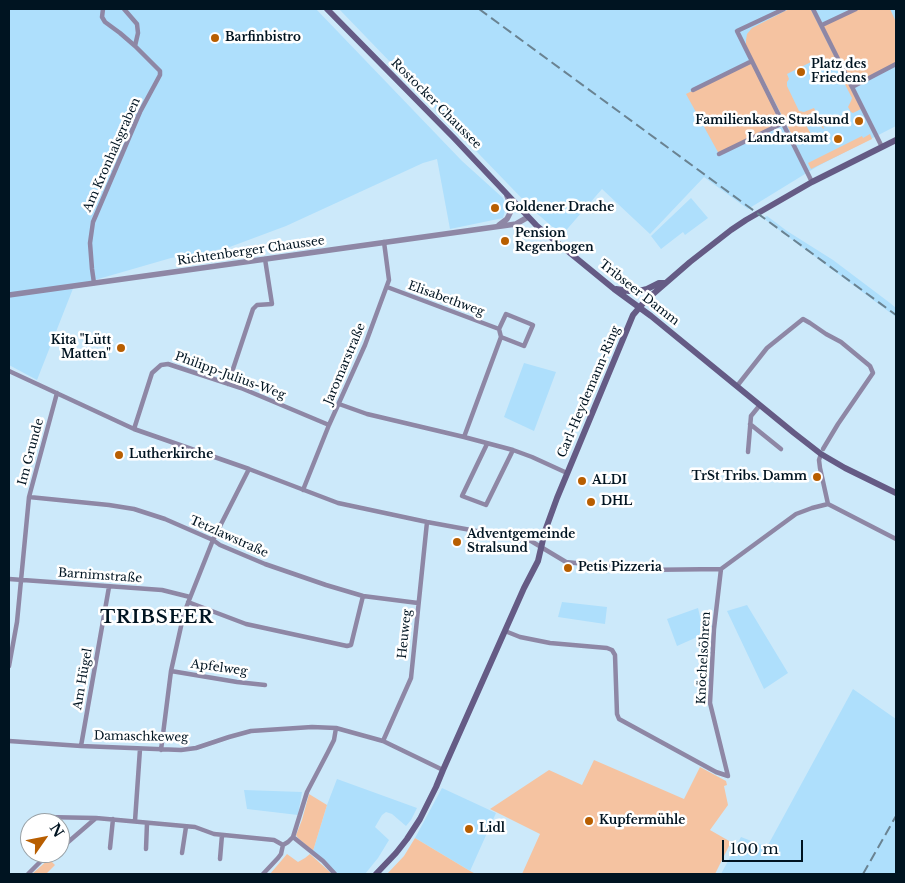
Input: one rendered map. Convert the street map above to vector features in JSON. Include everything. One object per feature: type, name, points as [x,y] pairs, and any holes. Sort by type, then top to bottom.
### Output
[{"type":"main road","name":"Rostocker Chaussee","points":[[327,9],[398,80],[528,217]]},
{"type":"main road","name":"Carl-Heydemann-Ring","points":[[376,874],[396,853],[420,819],[436,787],[538,560],[544,532],[633,315],[666,282],[746,220],[812,182],[896,140]]},
{"type":"main road","name":"Tribseer Damm","points":[[528,217],[821,454],[844,468],[896,493]]},
{"type":"main road","points":[[614,288],[639,291],[666,282]]},
{"type":"street","name":"Am Kronhalsgraben","points":[[94,283],[90,244],[93,222],[140,112],[160,75],[160,71],[136,46],[105,22],[102,17],[103,9]]},
{"type":"street","points":[[124,9],[137,24],[138,40],[136,46]]},
{"type":"street","points":[[784,9],[737,31],[812,182]]},
{"type":"street","points":[[814,9],[882,147]]},
{"type":"street","points":[[822,25],[856,9]]},
{"type":"street","points":[[693,90],[752,61]]},
{"type":"street","points":[[852,87],[896,64]]},
{"type":"street","points":[[718,154],[783,123]]},
{"type":"street","points":[[496,226],[505,221],[510,213],[510,203],[503,190]]},
{"type":"street","name":"Richtenberger Chaussee","points":[[9,295],[516,224],[528,217]]},
{"type":"street","name":"Jaromarstraße","points":[[302,490],[365,345],[387,287],[389,280],[384,242]]},
{"type":"street","points":[[228,384],[253,309],[257,305],[272,304],[265,259]]},
{"type":"street","name":"Elisabethweg","points":[[387,287],[499,329]]},
{"type":"street","points":[[464,437],[501,337],[499,329],[506,314],[533,325],[524,346],[501,337]]},
{"type":"street","points":[[736,386],[767,348],[803,319],[841,342],[870,366],[873,373],[838,424],[821,454],[828,504]]},
{"type":"street","name":"Philipp-Julius-Weg","points":[[134,429],[152,373],[161,364],[168,364],[228,384],[329,425]]},
{"type":"street","points":[[9,371],[134,429],[338,503],[531,541],[566,562],[641,570],[721,569],[796,514],[828,504],[896,539]]},
{"type":"street","name":"Im Grunde","points":[[9,666],[17,622],[29,497],[57,393]]},
{"type":"street","points":[[340,404],[367,414],[513,450],[567,473]]},
{"type":"street","points":[[748,452],[751,416],[760,405]]},
{"type":"street","points":[[750,424],[781,449]]},
{"type":"street","points":[[487,444],[462,496],[486,505],[513,450]]},
{"type":"street","points":[[161,750],[171,671],[184,613],[213,540],[249,470]]},
{"type":"street","name":"Tetzlawstraße","points":[[29,497],[134,509],[165,519],[265,564],[326,586],[363,596],[418,603]]},
{"type":"street","name":"Heuweg","points":[[383,741],[411,678],[427,522]]},
{"type":"street","name":"Knöchelsöhren","points":[[505,631],[541,642],[608,648],[612,650],[615,655],[617,714],[619,719],[716,772],[728,776],[710,703],[714,629],[721,569]]},
{"type":"street","name":"Barnimstraße","points":[[9,579],[162,590],[189,599],[246,624],[347,646],[351,645],[363,596]]},
{"type":"street","name":"Am Hügel","points":[[81,746],[109,586]]},
{"type":"street","name":"Apfelweg","points":[[171,671],[265,685]]},
{"type":"street","points":[[264,874],[281,854],[283,845],[293,837],[307,792],[334,740],[336,728]]},
{"type":"street","name":"Damaschkeweg","points":[[9,741],[181,750],[196,748],[250,731],[336,728],[383,741],[442,770]]},
{"type":"street","points":[[135,821],[140,749]]},
{"type":"street","points":[[70,818],[113,819],[195,827],[214,834],[274,840],[283,845]]},
{"type":"street","points":[[70,840],[96,818]]},
{"type":"street","points":[[110,848],[113,819]]},
{"type":"street","points":[[146,849],[147,823]]},
{"type":"street","points":[[182,853],[186,827]]},
{"type":"street","points":[[220,859],[222,835]]},
{"type":"street","points":[[293,837],[323,861],[335,874]]},
{"type":"street","points":[[28,874],[39,863]]},
{"type":"shaded area","points":[[9,9],[316,9],[462,161],[503,198],[506,207],[503,218],[450,229],[437,159],[423,163],[286,226],[227,248],[171,258],[74,286],[37,380],[9,365]]},
{"type":"shaded area","points":[[339,9],[896,9],[896,126],[818,166],[748,209],[704,177],[650,234],[602,189],[562,235],[534,211]]},
{"type":"shaded area","points":[[789,9],[811,10],[861,109],[853,113],[851,112],[848,107],[852,98],[835,65],[830,61],[826,62],[823,56],[787,74],[789,79],[787,86],[799,111],[804,112],[814,108],[824,128],[814,112],[802,118],[811,134],[799,140],[793,137],[746,46],[747,34],[752,28]]},
{"type":"shaded area","points":[[856,9],[890,9],[896,22],[896,64],[852,87],[822,25]]},
{"type":"shaded area","points":[[752,61],[783,123],[719,154],[686,94]]},
{"type":"shaded area","points":[[870,134],[872,139],[811,169],[808,163],[862,136],[863,138]]},
{"type":"shaded area","points":[[691,198],[708,218],[685,235],[683,232],[661,249],[651,236]]},
{"type":"shaded area","points":[[767,216],[833,260],[890,303],[896,308],[896,317],[763,218]]},
{"type":"shaded area","points":[[524,363],[556,372],[534,431],[504,417]]},
{"type":"shaded area","points":[[562,602],[607,607],[605,624],[558,617]]},
{"type":"shaded area","points":[[747,605],[788,673],[764,689],[727,611]]},
{"type":"shaded area","points":[[698,608],[704,634],[677,646],[667,619]]},
{"type":"shaded area","points":[[853,689],[896,719],[896,874],[721,874],[741,837],[767,847]]},
{"type":"shaded area","name":"Kupfermühle","points":[[594,760],[684,799],[700,767],[726,781],[727,785],[724,786],[728,805],[710,830],[731,842],[715,874],[522,874],[540,834],[490,809],[549,770],[582,785]]},
{"type":"shaded area","points":[[337,779],[417,808],[406,826],[392,814],[386,812],[382,815],[375,827],[389,840],[365,874],[337,874],[313,851]]},
{"type":"shaded area","points":[[442,788],[496,813],[470,871],[415,838]]},
{"type":"shaded area","points":[[244,790],[302,792],[298,815],[247,809]]},
{"type":"shaded area","points":[[309,794],[327,805],[313,851],[296,835]]},
{"type":"shaded area","points":[[415,838],[476,874],[387,874],[404,856]]},
{"type":"shaded area","points":[[287,854],[298,862],[310,854],[332,874],[270,874]]},
{"type":"shaded area","points":[[44,863],[53,863],[55,865],[46,874],[32,874]]},
{"type":"railway","points":[[479,9],[896,315]]},
{"type":"railway","points":[[863,874],[896,816]]},
{"type":"place","name":"Barfinbistro","points":[[215,38]]},
{"type":"place","name":"Platz des Friedens","points":[[801,72]]},
{"type":"place","name":"Familienkasse Stralsund","points":[[859,121]]},
{"type":"place","name":"Landratsamt","points":[[838,139]]},
{"type":"place","name":"Goldener Drache","points":[[495,208]]},
{"type":"place","name":"Pension Regenbogen","points":[[505,241]]},
{"type":"place","name":"Kita \"Lütt Matten\"","points":[[121,348]]},
{"type":"place","name":"Lutherkirche","points":[[119,455]]},
{"type":"place","name":"TrSt Tribs. Damm","points":[[817,477]]},
{"type":"place","name":"ALDI","points":[[582,481]]},
{"type":"place","name":"DHL","points":[[591,502]]},
{"type":"place","name":"Adventgemeinde Stralsund","points":[[457,542]]},
{"type":"place","name":"Petis Pizzeria","points":[[568,568]]},
{"type":"place","name":"Kupfermühle","points":[[589,821]]},
{"type":"place","name":"Lidl","points":[[469,829]]},
{"type":"district","name":"TRIBSEER","points":[[157,618]]}]
